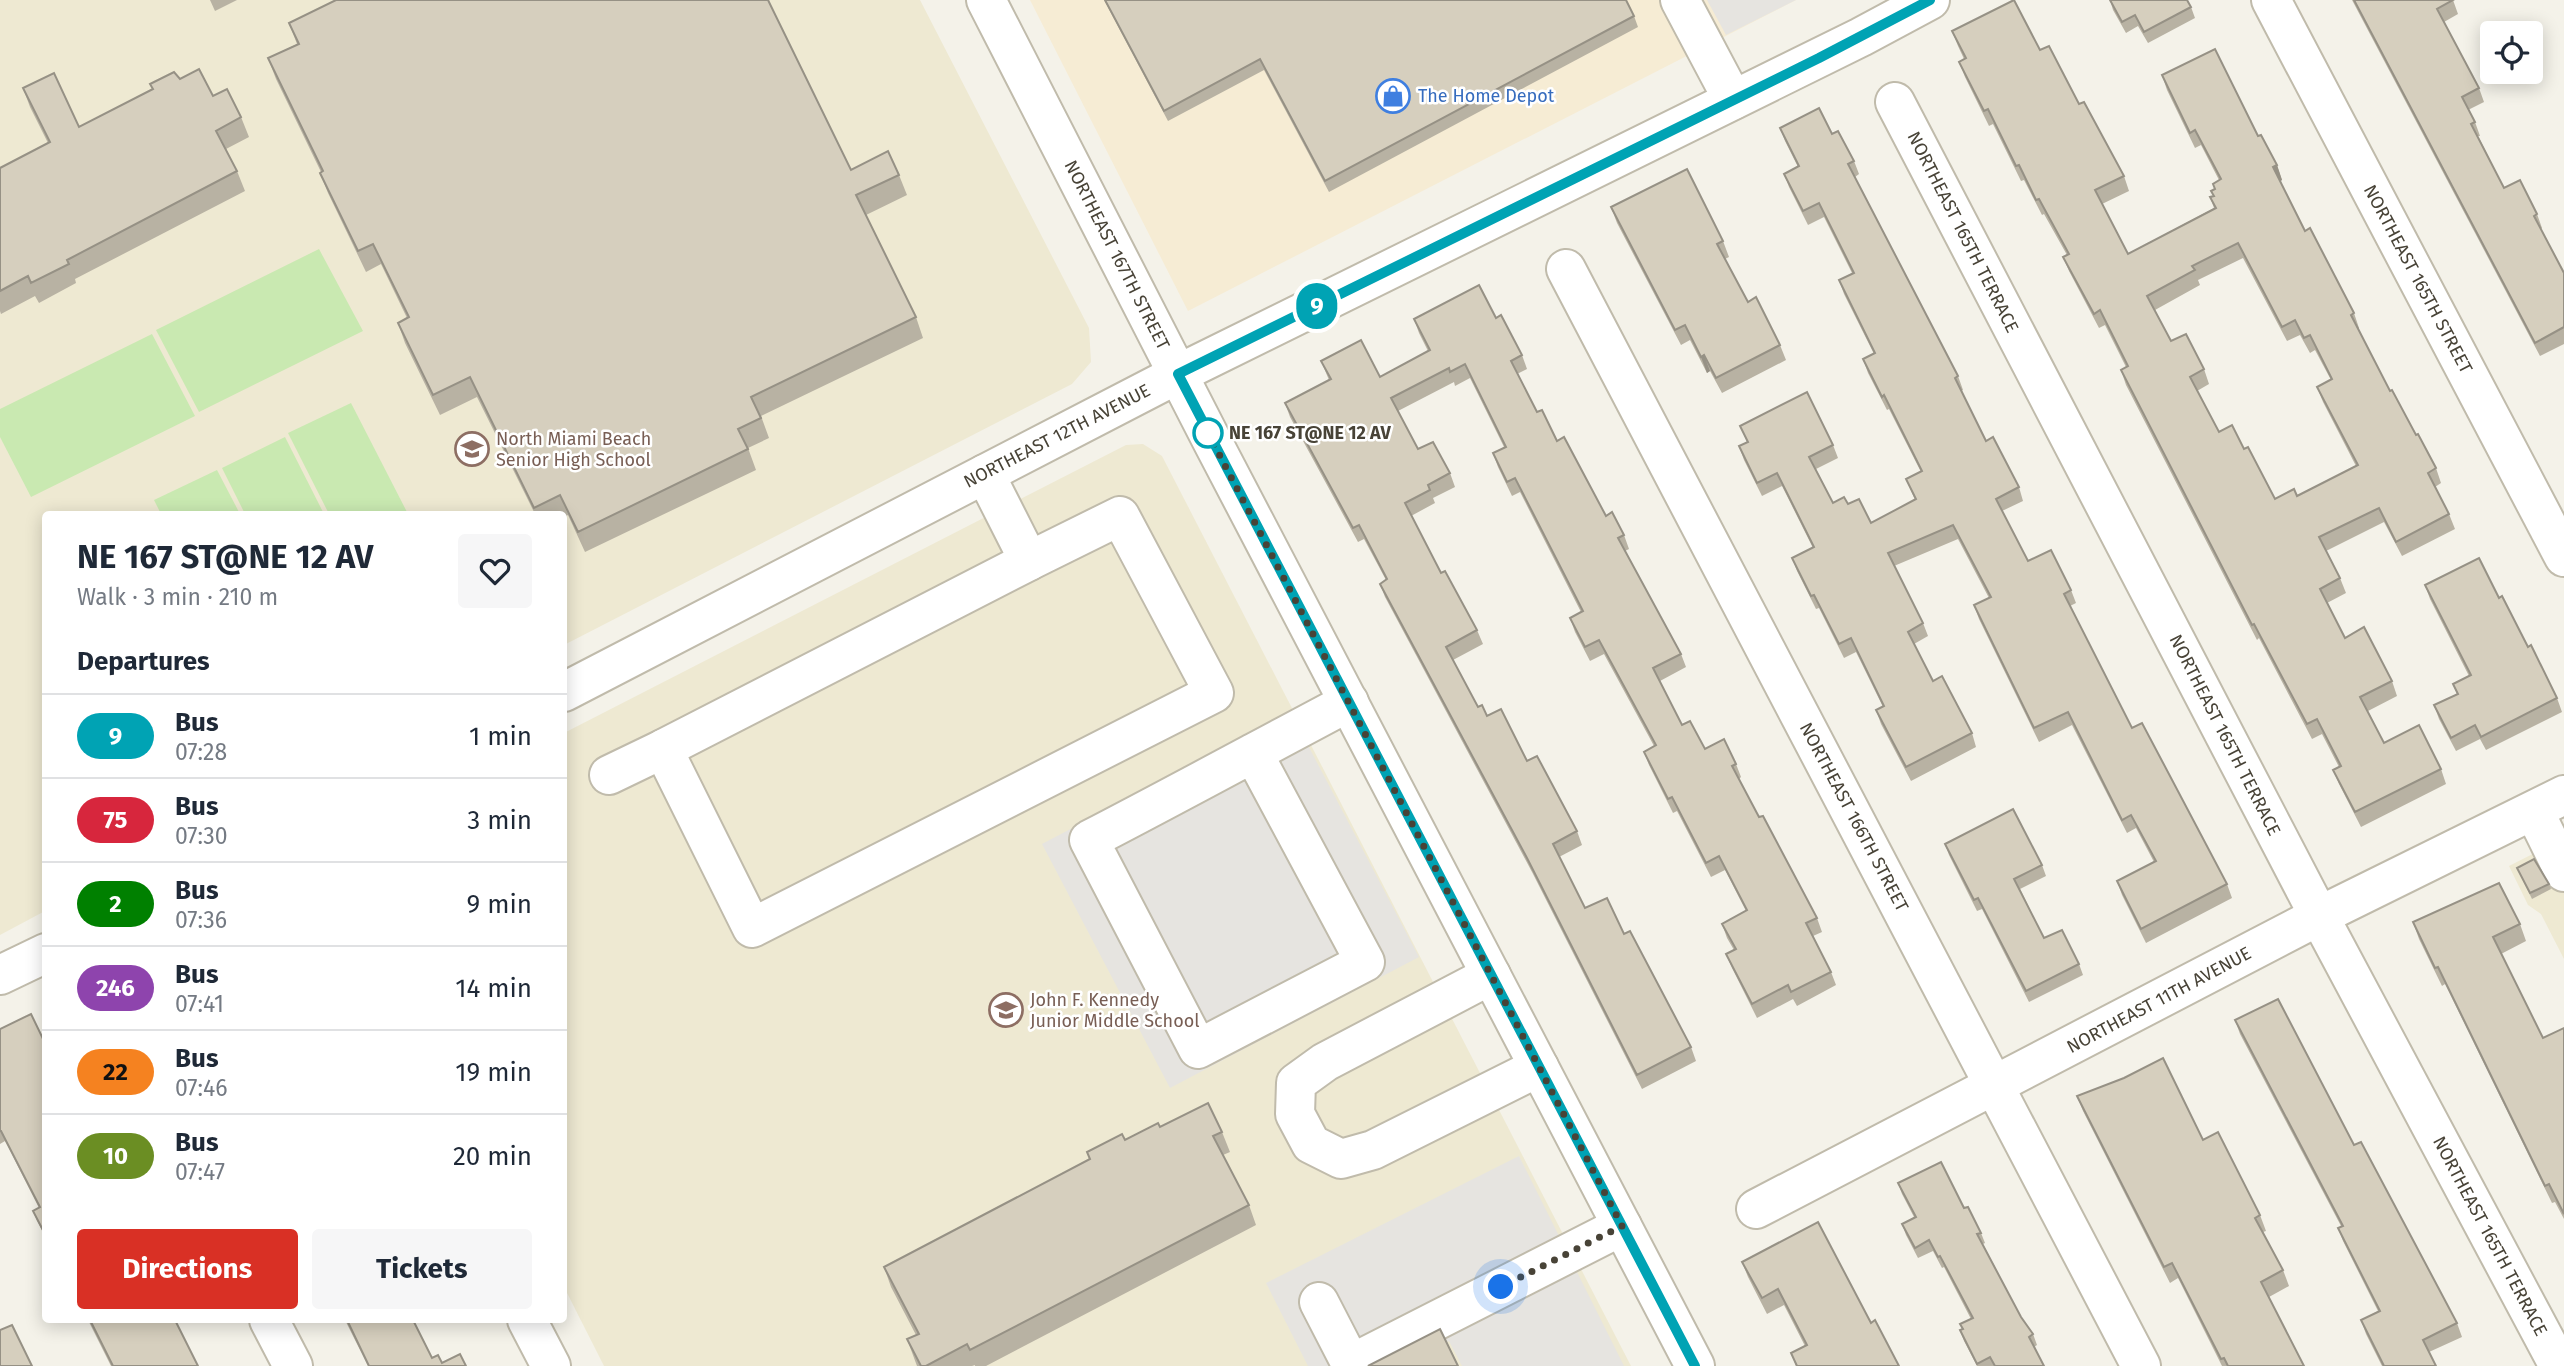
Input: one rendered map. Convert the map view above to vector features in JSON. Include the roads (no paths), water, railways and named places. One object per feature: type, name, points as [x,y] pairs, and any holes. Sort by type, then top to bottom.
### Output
[{"type":"street","name":"NORTHEAST 167TH STREET","points":[[986,0],[1695,1366]]},
{"type":"street","points":[[1680,0],[1733,100]]},
{"type":"street","name":"NORTHEAST 12TH AVENUE","points":[[567,690],[1178,374],[1930,0]]},
{"type":"street","name":"NORTHEAST 165TH STREET","points":[[2271,0],[2564,557]]},
{"type":"street","name":"NORTHEAST 165TH TERRACE","points":[[1895,102],[2319,916],[2559,1366]]},
{"type":"street","name":"NORTHEAST 166TH STREET","points":[[1566,269],[2141,1366]]},
{"type":"street","points":[[985,474],[1029,561]]},
{"type":"street","points":[[609,775],[1120,516],[1214,694],[752,928],[663,749]]},
{"type":"street","points":[[1253,753],[1365,962],[1198,1049],[1089,840],[1349,702]]},
{"type":"street","points":[[2553,810],[2564,872]]},
{"type":"street","name":"NORTHEAST 11TH AVENUE","points":[[1756,1209],[2319,916],[2553,810]]},
{"type":"street","points":[[0,975],[42,955]]},
{"type":"street","points":[[1491,975],[1325,1062],[1296,1083],[1295,1114],[1311,1144],[1341,1159],[1373,1150],[1539,1067]]},
{"type":"street","points":[[1319,1302],[1352,1365],[1622,1226]]},
{"type":"street","points":[[271,1323],[293,1366]]},
{"type":"street","points":[[529,1323],[551,1366]]},
{"type":"place","name":"The Home Depot","points":[[1393,96]]},
{"type":"place","name":"NE 167 ST@NE 12 AV","points":[[1208,433]]},
{"type":"place","name":"North Miami Beach Senior High School","points":[[472,449]]},
{"type":"place","name":"John F. Kennedy Junior Middle School","points":[[1006,1010]]}]
